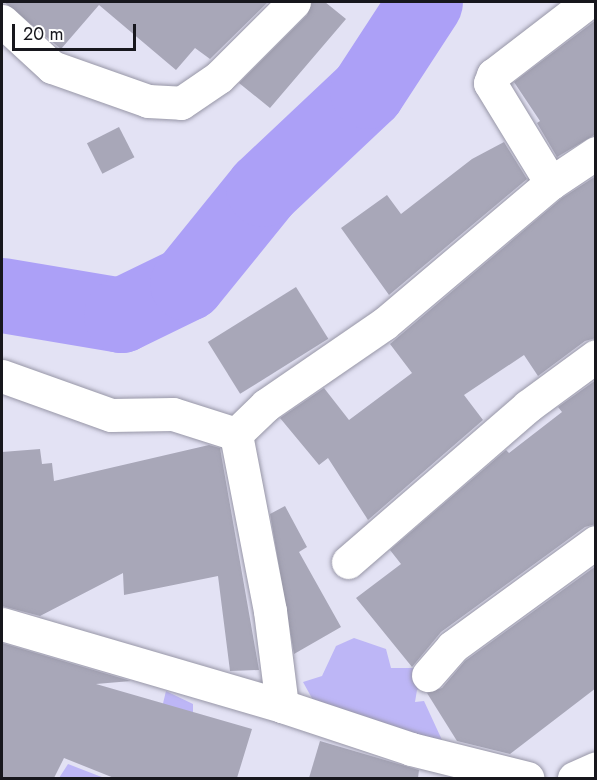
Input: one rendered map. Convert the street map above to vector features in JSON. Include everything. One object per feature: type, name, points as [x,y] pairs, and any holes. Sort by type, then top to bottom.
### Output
[{"type":"street","points":[[2,21],[52,67],[148,101],[181,103],[219,77],[294,2]]},
{"type":"street","points":[[551,183],[490,83],[493,75],[588,2]]},
{"type":"street","points":[[236,434],[266,405],[384,324],[551,183],[596,153]]},
{"type":"street","points":[[348,562],[528,406],[596,356]]},
{"type":"street","points":[[2,376],[111,415],[173,414],[236,434]]},
{"type":"street","points":[[236,434],[270,612],[282,706]]},
{"type":"street","points":[[428,675],[452,647],[596,542]]},
{"type":"street","points":[[2,624],[282,706],[411,749],[527,778]]},
{"type":"street","points":[[574,778],[596,768]]},
{"type":"shaded area","points":[[354,638],[386,649],[391,668],[414,668],[425,686],[417,690],[415,702],[424,701],[448,753],[335,740],[303,682],[322,676],[336,646]]},
{"type":"shaded area","points":[[166,691],[193,704],[193,720],[152,749]]},
{"type":"shaded area","points":[[68,764],[99,776],[105,778],[59,778]]},
{"type":"building","points":[[4,2],[268,2],[210,59],[195,48],[176,70],[99,5],[61,49]]},
{"type":"building","points":[[312,2],[325,2],[346,19],[270,108],[239,83],[307,15]]},
{"type":"building","points":[[596,20],[596,134],[557,157],[537,123],[540,121],[514,82]]},
{"type":"building","points":[[119,127],[134,157],[102,174],[87,143]]},
{"type":"building","points":[[504,142],[527,179],[389,295],[341,228],[387,195],[401,214],[472,159]]},
{"type":"building","points":[[596,176],[596,338],[585,341],[538,376],[524,355],[464,395],[483,420],[368,520],[328,458],[319,465],[280,418],[324,388],[349,420],[412,373],[390,344],[562,198]]},
{"type":"building","points":[[296,287],[328,339],[240,394],[208,342]]},
{"type":"building","points":[[596,380],[596,524],[585,527],[441,632],[412,667],[356,598],[401,564],[390,550],[506,450],[509,453],[562,412],[558,407]]},
{"type":"building","points":[[209,445],[220,448],[259,670],[230,671],[218,576],[124,595],[123,573],[40,616],[2,606],[2,452],[40,449],[42,464],[52,463],[54,481]]},
{"type":"building","points":[[285,506],[307,547],[299,552],[341,627],[294,654],[270,514]]},
{"type":"building","points":[[596,566],[596,688],[510,754],[457,741],[427,693],[442,688],[465,661]]},
{"type":"building","points":[[2,643],[131,681],[96,684],[252,729],[237,778],[114,778],[64,758],[54,778],[2,778]]},
{"type":"building","points":[[320,741],[419,770],[418,778],[309,778]]},
{"type":"waterway","points":[[2,295],[121,315],[187,283],[263,189],[367,91],[425,2]]}]
